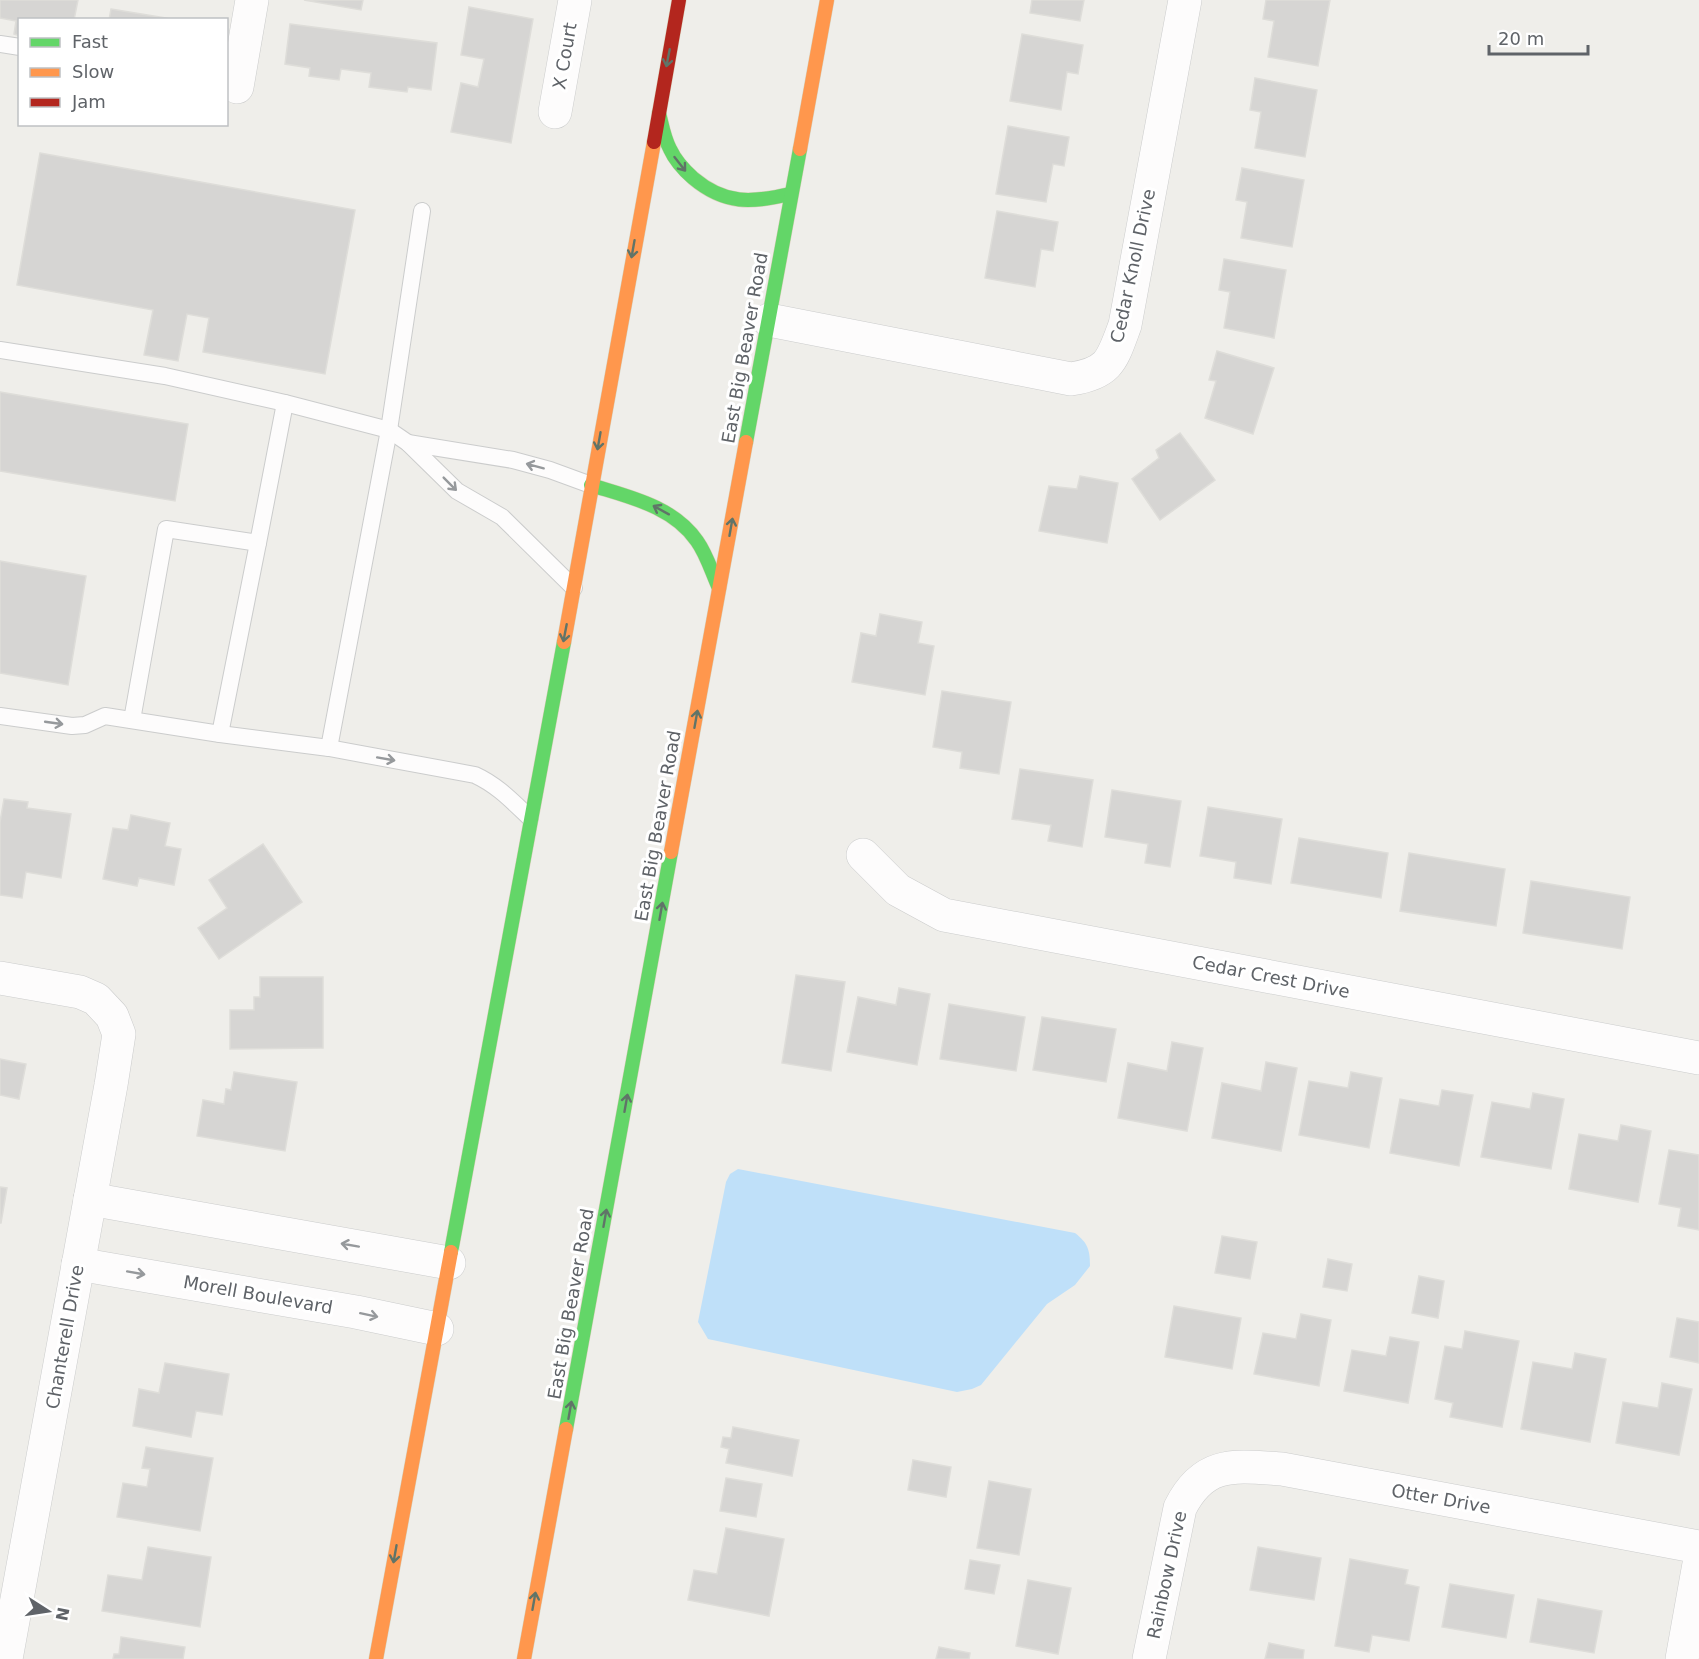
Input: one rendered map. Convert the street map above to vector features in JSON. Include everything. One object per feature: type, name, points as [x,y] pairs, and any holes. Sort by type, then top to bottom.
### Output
[{"type":"main road","points":[[376,1659],[679,0]]},
{"type":"main road","name":"East Big Beaver Road","points":[[524,1659],[827,0]]},
{"type":"main road","points":[[658,111],[669,148],[681,168],[718,196],[742,201],[764,201],[790,194]]},
{"type":"main road","points":[[591,485],[661,508],[680,522],[696,541],[719,588]]},
{"type":"street","points":[[232,86],[252,0]]},
{"type":"street","name":"X Court","points":[[555,112],[575,0]]},
{"type":"street","name":"Cedar Knoll Drive","points":[[769,320],[1071,379],[1090,376],[1107,365],[1116,350],[1125,325],[1185,0]]},
{"type":"street","name":"Cedar Crest Drive","points":[[862,855],[898,890],[944,915],[1699,1058]]},
{"type":"street","name":"Chanterell Drive","points":[[0,978],[80,992],[96,999],[112,1016],[119,1034],[6,1659]]},
{"type":"street","points":[[90,1199],[448,1263]]},
{"type":"street","name":"Morell Boulevard","points":[[78,1264],[356,1312],[437,1329]]},
{"type":"street","name":"Otter Drive","points":[[1188,1491],[1210,1473],[1232,1467],[1282,1469],[1699,1547]]},
{"type":"street","name":"Rainbow Drive","points":[[1149,1659],[1174,1527],[1179,1508],[1188,1491]]},
{"type":"street","points":[[1682,1659],[1699,1564]]},
{"type":"lane","points":[[0,44],[18,47]]},
{"type":"lane","points":[[329,748],[389,430],[422,211]]},
{"type":"lane","points":[[0,350],[165,376],[285,403],[389,430],[408,443],[456,491],[502,518],[573,588]]},
{"type":"lane","points":[[220,735],[285,403]]},
{"type":"lane","points":[[408,443],[513,460],[591,485]]},
{"type":"lane","points":[[132,720],[166,529],[258,543]]},
{"type":"lane","points":[[0,716],[72,726],[85,725],[105,716],[220,735],[329,748],[475,775],[490,782],[530,818]]},
{"type":"water","points":[[738,1169],[1075,1233],[1087,1247],[1090,1266],[1075,1285],[1047,1304],[981,1385],[957,1392],[708,1339],[698,1322],[726,1182],[730,1174]]},
{"type":"building","points":[[0,0],[78,0],[74,18],[18,18],[18,35],[14,34],[16,21],[0,18]]},
{"type":"building","points":[[304,0],[363,0],[361,10]]},
{"type":"building","points":[[1032,0],[1084,0],[1080,21],[1030,13]]},
{"type":"building","points":[[1266,0],[1330,0],[1318,66],[1268,57],[1274,21],[1263,19]]},
{"type":"building","points":[[469,7],[533,19],[511,143],[451,132],[461,83],[478,87],[484,59],[461,55]]},
{"type":"building","points":[[111,9],[166,18],[109,18]]},
{"type":"building","points":[[290,24],[437,43],[431,90],[408,87],[407,92],[369,87],[371,73],[341,69],[339,80],[309,76],[310,68],[285,64]]},
{"type":"building","points":[[1022,34],[1083,45],[1078,74],[1067,72],[1061,110],[1010,101]]},
{"type":"building","points":[[1255,78],[1317,90],[1305,157],[1255,148],[1261,112],[1250,110]]},
{"type":"building","points":[[1008,126],[1069,137],[1064,166],[1053,164],[1046,202],[996,194]]},
{"type":"building","points":[[40,153],[355,210],[325,374],[203,352],[209,318],[187,314],[178,361],[144,355],[153,310],[17,285]]},
{"type":"building","points":[[1242,168],[1304,180],[1292,247],[1241,238],[1247,202],[1236,200]]},
{"type":"building","points":[[997,211],[1058,222],[1053,251],[1041,249],[1035,287],[985,278]]},
{"type":"building","points":[[1224,259],[1286,270],[1274,338],[1224,328],[1230,292],[1219,290]]},
{"type":"building","points":[[1217,351],[1274,368],[1253,434],[1205,418],[1216,381],[1209,380]]},
{"type":"building","points":[[0,392],[188,424],[175,501],[0,471]]},
{"type":"building","points":[[1180,433],[1215,480],[1160,520],[1132,479],[1159,458],[1156,450]]},
{"type":"building","points":[[1080,476],[1118,483],[1107,543],[1039,531],[1049,486],[1077,489]]},
{"type":"building","points":[[0,561],[86,576],[68,685],[0,673]]},
{"type":"building","points":[[880,614],[922,622],[918,643],[934,646],[925,695],[852,682],[861,633],[876,636]]},
{"type":"building","points":[[942,691],[1011,702],[999,774],[960,768],[962,752],[933,747]]},
{"type":"building","points":[[1020,769],[1093,780],[1082,847],[1048,841],[1051,825],[1012,819]]},
{"type":"building","points":[[1112,790],[1181,801],[1170,867],[1145,863],[1148,844],[1105,837]]},
{"type":"building","points":[[4,799],[28,802],[27,808],[71,814],[61,878],[26,872],[22,898],[0,895],[0,822]]},
{"type":"building","points":[[1208,807],[1282,819],[1271,884],[1234,878],[1236,862],[1200,856]]},
{"type":"building","points":[[131,815],[170,823],[165,846],[181,849],[174,885],[139,878],[137,886],[103,879],[113,828],[128,830]]},
{"type":"building","points":[[1299,838],[1388,853],[1381,898],[1291,883]]},
{"type":"building","points":[[263,844],[302,902],[219,959],[198,928],[227,908],[209,880]]},
{"type":"building","points":[[1409,853],[1505,869],[1496,926],[1400,911]]},
{"type":"building","points":[[1531,881],[1630,897],[1622,949],[1523,933]]},
{"type":"building","points":[[796,975],[845,982],[831,1071],[782,1063]]},
{"type":"building","points":[[260,977],[323,977],[323,1048],[230,1049],[230,1010],[254,1010],[254,997],[260,997]]},
{"type":"building","points":[[899,988],[930,994],[917,1065],[847,1052],[858,997],[896,1005]]},
{"type":"building","points":[[949,1004],[1025,1017],[1016,1071],[940,1059]]},
{"type":"building","points":[[1042,1017],[1116,1029],[1106,1082],[1033,1070]]},
{"type":"building","points":[[1172,1042],[1203,1048],[1187,1131],[1118,1118],[1128,1063],[1167,1071]]},
{"type":"building","points":[[0,1059],[26,1064],[19,1099],[0,1095]]},
{"type":"building","points":[[1266,1062],[1297,1068],[1281,1151],[1212,1138],[1222,1083],[1261,1091]]},
{"type":"building","points":[[234,1072],[297,1082],[285,1151],[197,1136],[203,1100],[224,1104],[226,1089],[231,1090]]},
{"type":"building","points":[[1351,1072],[1382,1078],[1369,1148],[1299,1135],[1309,1081],[1348,1088]]},
{"type":"building","points":[[1442,1090],[1473,1095],[1459,1166],[1390,1153],[1400,1099],[1439,1106]]},
{"type":"building","points":[[1533,1093],[1564,1099],[1551,1169],[1481,1157],[1492,1102],[1530,1109]]},
{"type":"building","points":[[1621,1125],[1651,1131],[1638,1202],[1569,1189],[1579,1134],[1618,1141]]},
{"type":"building","points":[[1669,1150],[1699,1155],[1699,1230],[1678,1226],[1681,1208],[1659,1204]]},
{"type":"building","points":[[0,1187],[7,1188],[1,1223],[0,1223]]},
{"type":"building","points":[[1222,1236],[1257,1242],[1250,1279],[1215,1273]]},
{"type":"building","points":[[1328,1259],[1352,1264],[1347,1291],[1323,1287]]},
{"type":"building","points":[[1419,1276],[1444,1281],[1438,1318],[1412,1313]]},
{"type":"building","points":[[1174,1306],[1241,1318],[1232,1369],[1165,1357]]},
{"type":"building","points":[[1301,1314],[1331,1320],[1319,1386],[1254,1374],[1263,1333],[1296,1339]]},
{"type":"building","points":[[1677,1318],[1699,1322],[1699,1363],[1670,1357]]},
{"type":"building","points":[[1465,1331],[1519,1341],[1502,1427],[1450,1417],[1453,1403],[1435,1399],[1445,1346],[1462,1349]]},
{"type":"building","points":[[1390,1337],[1419,1342],[1408,1403],[1344,1391],[1352,1350],[1386,1356]]},
{"type":"building","points":[[1575,1353],[1606,1359],[1590,1442],[1521,1429],[1533,1362],[1572,1369]]},
{"type":"building","points":[[165,1363],[229,1374],[222,1415],[196,1411],[191,1437],[133,1426],[139,1389],[159,1393]]},
{"type":"building","points":[[1662,1383],[1692,1389],[1679,1455],[1616,1443],[1623,1402],[1658,1408]]},
{"type":"building","points":[[733,1427],[799,1440],[792,1476],[726,1463],[729,1449],[721,1447],[723,1437],[731,1438]]},
{"type":"building","points":[[146,1447],[213,1458],[200,1531],[117,1517],[123,1483],[147,1487],[150,1469],[142,1468]]},
{"type":"building","points":[[913,1460],[951,1467],[946,1497],[908,1490]]},
{"type":"building","points":[[726,1478],[762,1484],[756,1517],[720,1511]]},
{"type":"building","points":[[989,1481],[1031,1489],[1019,1555],[977,1548]]},
{"type":"building","points":[[726,1528],[784,1539],[769,1616],[688,1600],[694,1570],[717,1574]]},
{"type":"building","points":[[148,1547],[211,1557],[200,1627],[102,1611],[108,1575],[142,1580]]},
{"type":"building","points":[[1258,1547],[1321,1558],[1314,1600],[1250,1590]]},
{"type":"building","points":[[1350,1559],[1408,1570],[1405,1584],[1419,1587],[1409,1641],[1372,1635],[1369,1652],[1335,1646]]},
{"type":"building","points":[[970,1560],[1000,1565],[994,1594],[965,1589]]},
{"type":"building","points":[[1028,1580],[1071,1588],[1058,1654],[1016,1646]]},
{"type":"building","points":[[1450,1584],[1514,1595],[1506,1638],[1442,1627]]},
{"type":"building","points":[[1538,1599],[1602,1611],[1594,1653],[1530,1642]]},
{"type":"building","points":[[121,1637],[185,1647],[183,1659],[113,1659],[114,1654],[119,1654]]},
{"type":"building","points":[[1269,1643],[1304,1650],[1303,1659],[1265,1659]]},
{"type":"building","points":[[939,1647],[970,1653],[969,1659],[936,1659]]},
{"type":"traffic: fast","points":[[659,113],[666,140],[674,157],[690,175],[705,187],[739,200],[763,199],[790,194]]},
{"type":"traffic: fast","points":[[746,442],[800,149]]},
{"type":"traffic: fast","points":[[591,485],[649,504],[676,519],[701,546],[719,588]]},
{"type":"traffic: fast","points":[[451,1252],[564,642]]},
{"type":"traffic: fast","points":[[566,1429],[671,852]]},
{"type":"traffic: slow","points":[[800,149],[827,0]]},
{"type":"traffic: slow","points":[[564,642],[654,142]]},
{"type":"traffic: slow","points":[[671,852],[746,442]]},
{"type":"traffic: slow","points":[[376,1659],[451,1252]]},
{"type":"traffic: slow","points":[[524,1659],[566,1429]]},
{"type":"traffic: jam","points":[[654,142],[679,0]]}]
